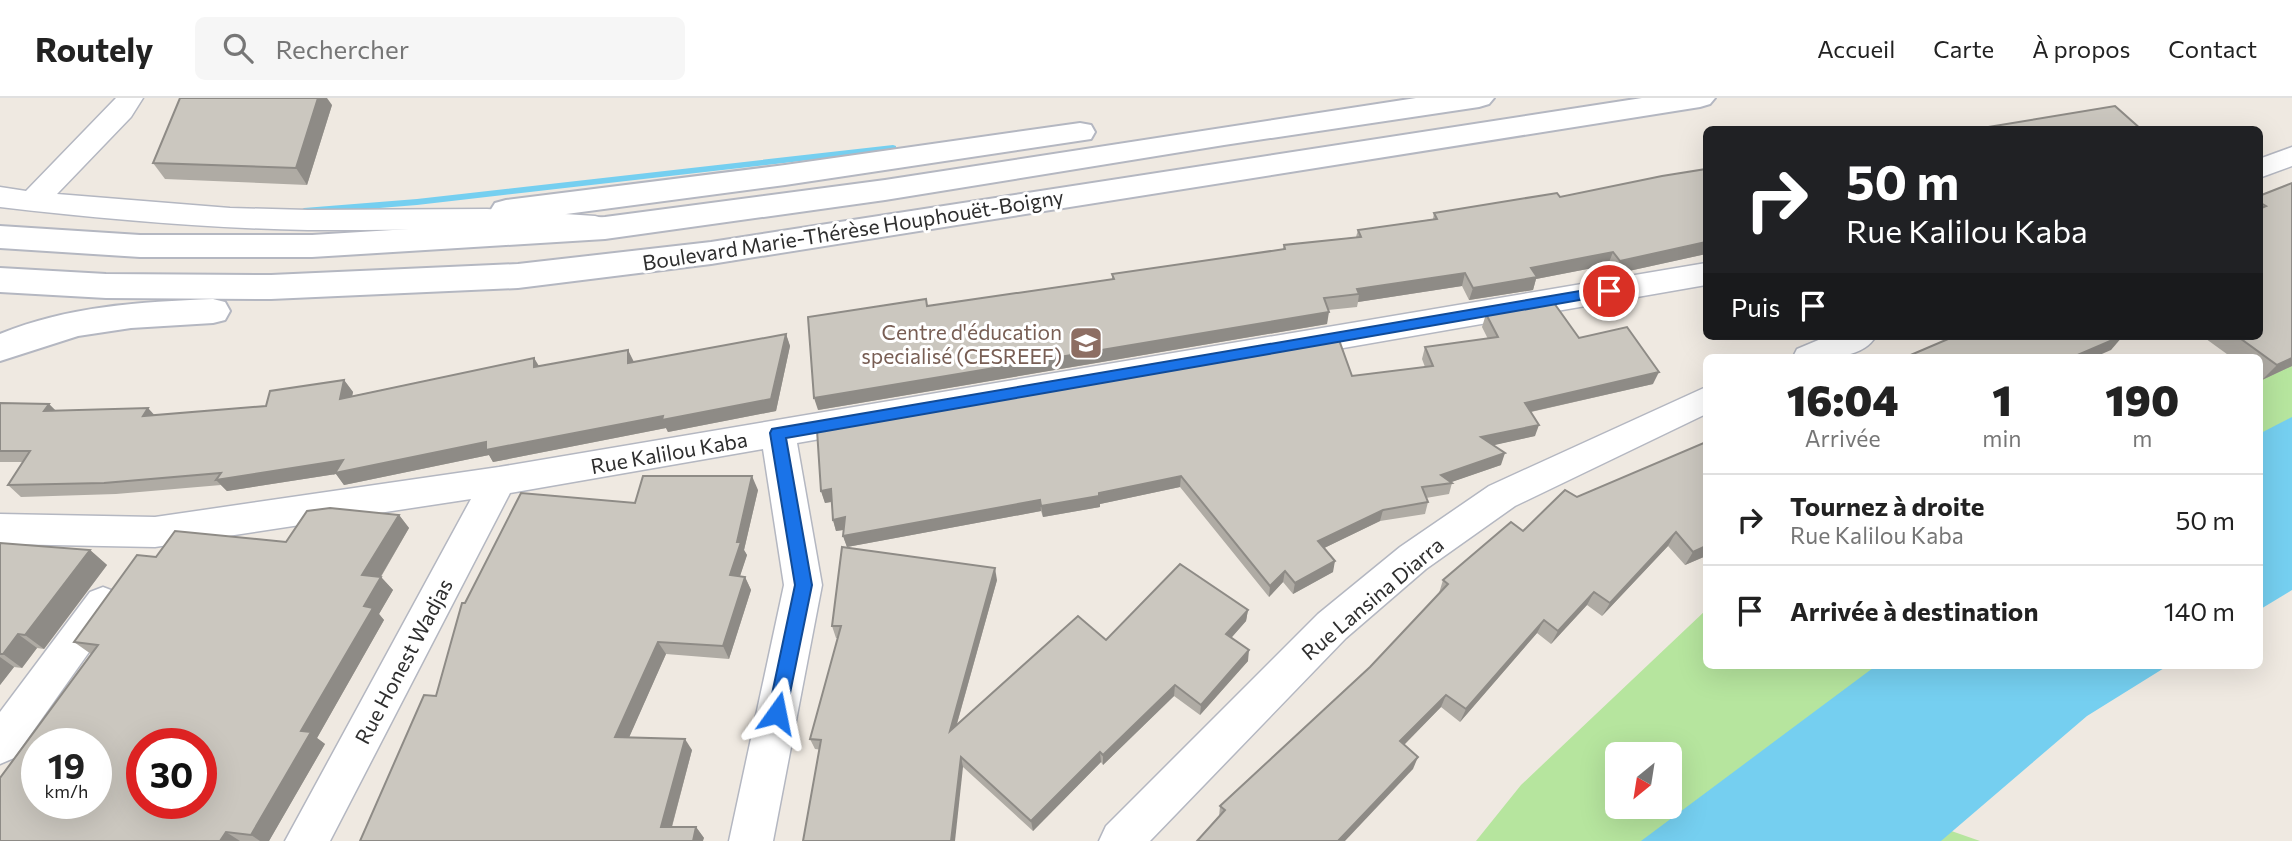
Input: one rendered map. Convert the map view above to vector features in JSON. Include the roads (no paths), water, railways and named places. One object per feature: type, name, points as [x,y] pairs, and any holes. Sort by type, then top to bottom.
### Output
[{"type":"main road","points":[[440,219],[785,175],[1304,98]]},
{"type":"main road","name":"Boulevard Marie-Thérèse Houphouët-Boigny","points":[[0,237],[140,246],[312,246],[605,228],[885,190],[1224,135],[1479,98]]},
{"type":"main road","name":"Boulevard Marie-Thérèse Houphouët-Boigny","points":[[0,280],[106,286],[271,287],[518,276],[711,253],[1700,98]]},
{"type":"main road","points":[[0,348],[40,331],[113,316],[421,298],[454,293],[518,276]]},
{"type":"street","points":[[33,201],[131,98]]},
{"type":"street","points":[[2263,167],[2292,156]]},
{"type":"street","points":[[0,197],[182,216],[310,220],[521,219],[605,228]]},
{"type":"street","name":"Rue Kalilou Kaba","points":[[0,529],[155,532],[499,481],[1703,275]]},
{"type":"street","points":[[1817,354],[1850,340]]},
{"type":"street","name":"Rue Lansina Diarra","points":[[1121,841],[1332,626],[1413,558],[1502,496],[1703,401]]},
{"type":"street","points":[[751,841],[803,585],[778,433]]},
{"type":"street","name":"Rue Honest Wadjas","points":[[307,841],[499,481]]},
{"type":"street","points":[[0,745],[155,532]]},
{"type":"water","points":[[2292,417],[2292,590],[2263,608],[2263,432]]},
{"type":"water","points":[[1872,669],[2163,669],[2087,716],[1941,841],[1641,841],[1670,819],[1682,819],[1682,810]]},
{"type":"waterway","points":[[304,211],[417,202],[893,148]]},
{"type":"place","name":"Centre d'éducation specialisé (CESREEF)","points":[[1086,343]]}]
